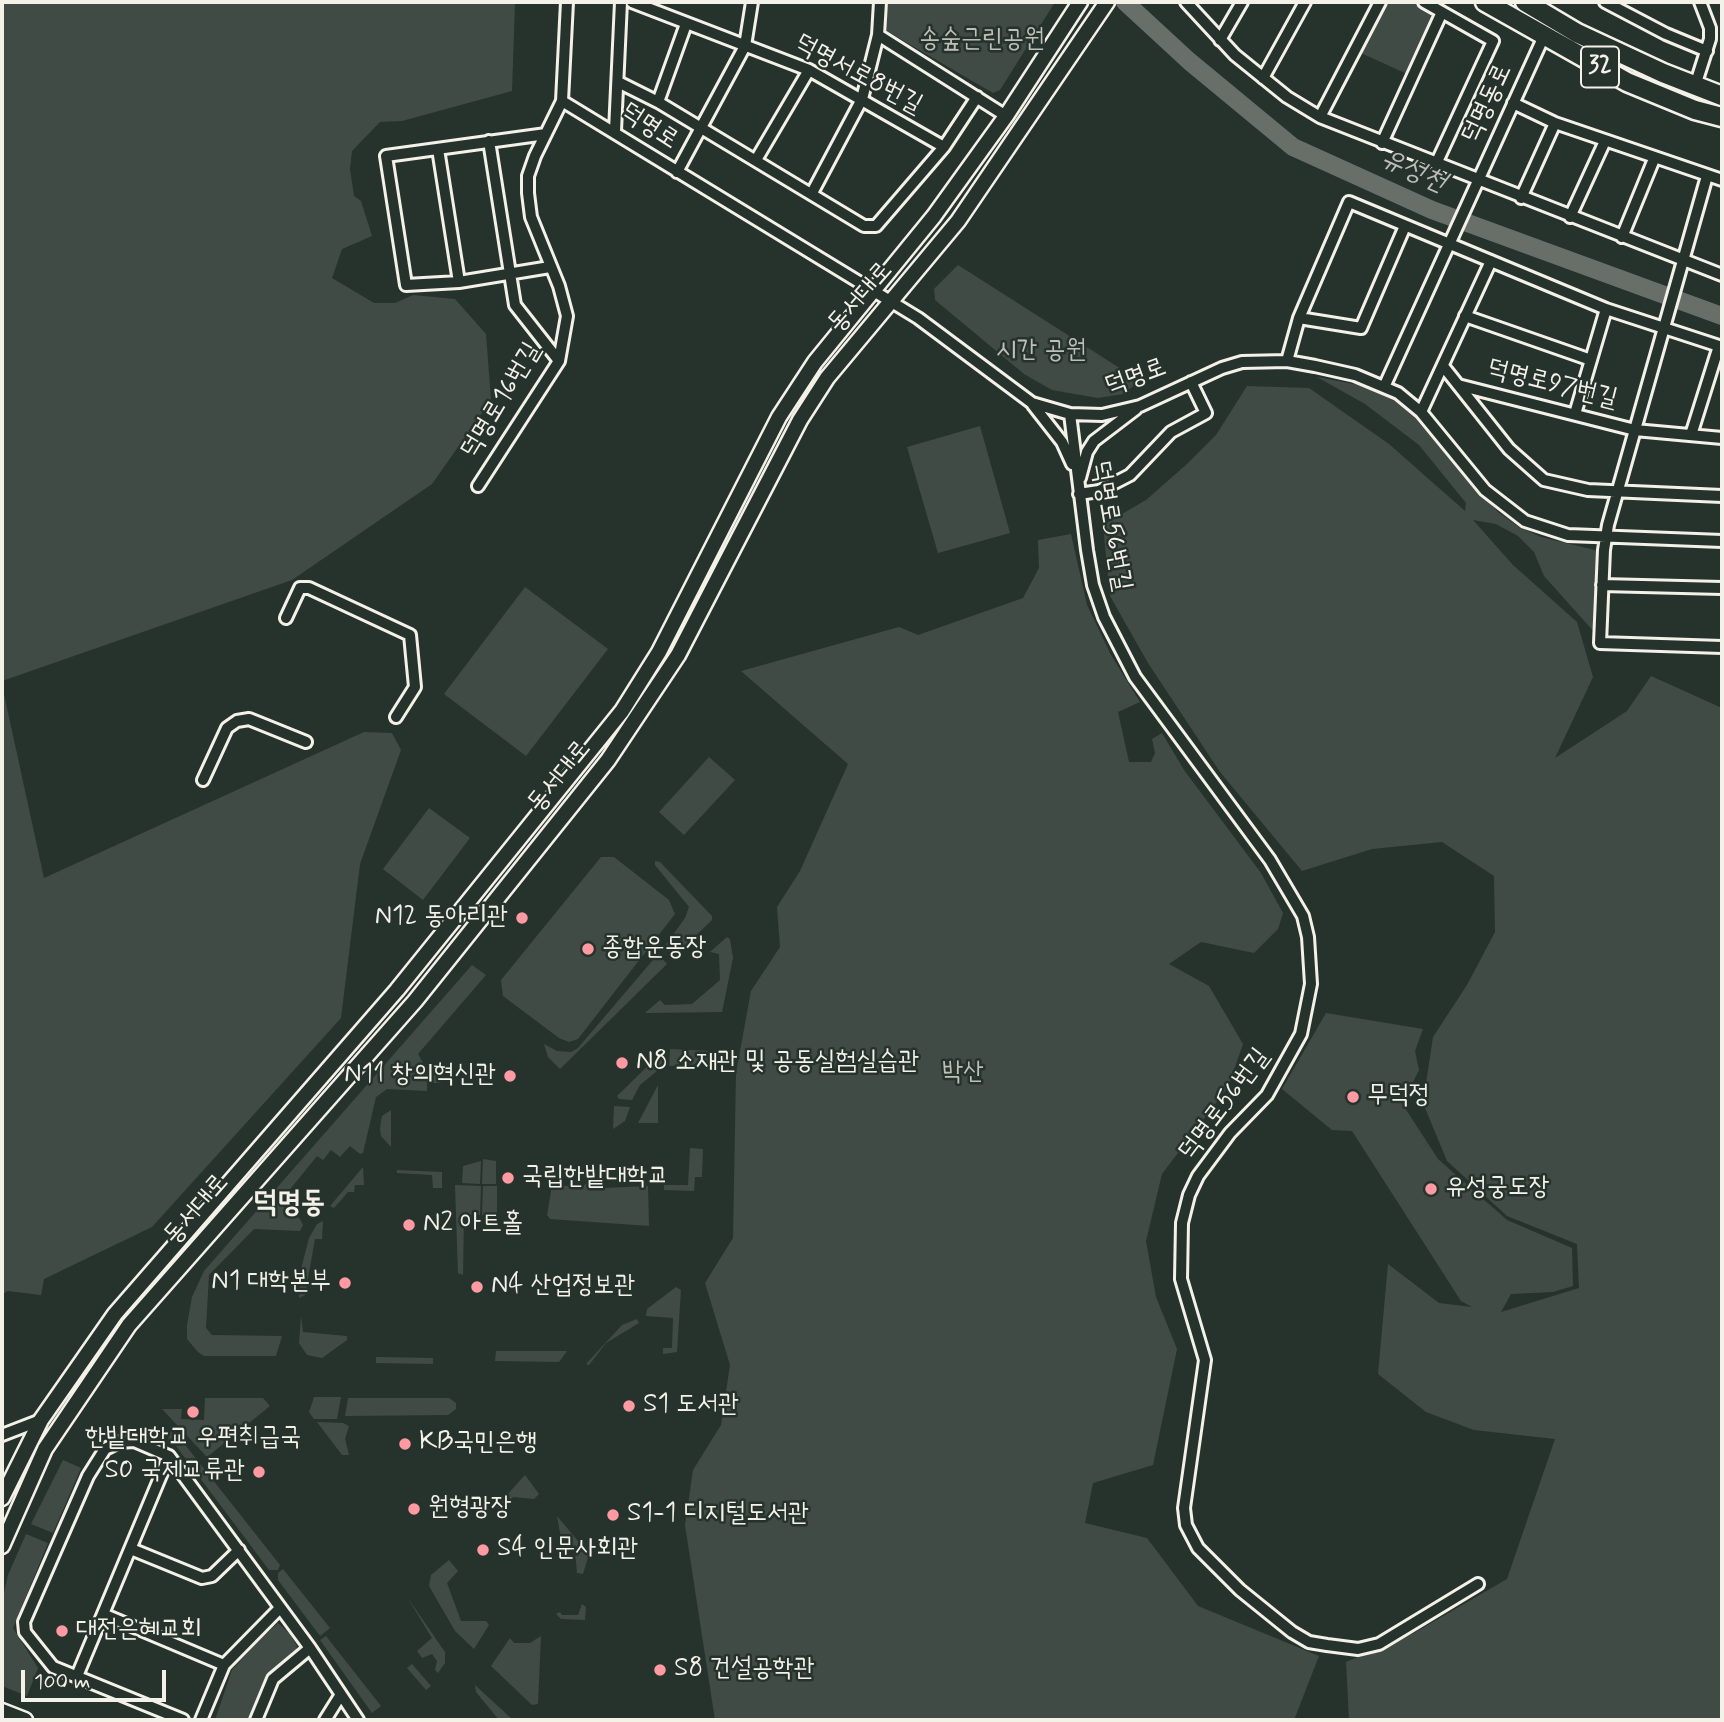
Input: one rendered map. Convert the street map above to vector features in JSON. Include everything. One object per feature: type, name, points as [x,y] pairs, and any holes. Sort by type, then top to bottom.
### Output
[{"type":"main road","name":"32","points":[[1485,2],[1627,82],[1695,110],[1722,117]]},
{"type":"main road","name":"32","points":[[1525,2],[1577,33],[1722,96]]},
{"type":"street","points":[[562,101],[567,2]]},
{"type":"street","points":[[615,131],[621,2]]},
{"type":"street","name":"덕명서로8번길","points":[[632,2],[809,70],[944,146]]},
{"type":"street","points":[[677,172],[745,46],[752,2]]},
{"type":"street","points":[[811,193],[862,99],[878,35],[880,2]]},
{"type":"street","name":"동서대로","points":[[2,1498],[41,1420],[120,1308],[397,990],[622,711],[659,652],[779,416],[815,362],[934,216],[1006,116],[1080,2]]},
{"type":"street","name":"동서대로","points":[[2,1546],[45,1449],[129,1325],[415,1001],[607,760],[678,654],[800,420],[847,350],[958,221],[1107,2]]},
{"type":"street","points":[[1186,2],[1220,40],[1263,78],[1320,117],[1436,164],[1475,185],[1521,198],[1722,275]]},
{"type":"street","points":[[1220,40],[1242,2]]},
{"type":"street","points":[[1263,78],[1304,2]]},
{"type":"street","points":[[1320,117],[1380,2]]},
{"type":"street","points":[[1424,2],[1493,41],[1436,164]]},
{"type":"street","points":[[1605,2],[1619,5],[1707,51]]},
{"type":"street","points":[[1695,86],[1707,51],[1710,28],[1700,2]]},
{"type":"street","points":[[1382,143],[1443,12]]},
{"type":"street","points":[[658,102],[686,24]]},
{"type":"street","points":[[878,35],[1006,116]]},
{"type":"street","name":"덕명동로","points":[[1450,241],[1544,36]]},
{"type":"street","points":[[756,160],[809,70]]},
{"type":"street","points":[[618,82],[658,102],[864,226],[876,226],[944,146],[977,97]]},
{"type":"street","name":"덕명로","points":[[562,101],[918,318],[1032,403],[1070,414],[1102,415],[1140,406],[1242,362],[1287,361],[1385,385],[1421,412],[1485,490],[1506,509],[1548,530],[1605,538],[1722,541]]},
{"type":"street","name":"덕명로16번길","points":[[478,486],[559,361],[566,316],[531,217],[528,176],[562,101]]},
{"type":"street","points":[[1513,103],[1555,123],[1722,180]]},
{"type":"street","points":[[1521,198],[1555,123]]},
{"type":"street","points":[[546,134],[386,156],[406,285],[459,282],[550,267]]},
{"type":"street","points":[[1570,217],[1605,141]]},
{"type":"street","points":[[489,142],[508,274],[521,315],[559,361]]},
{"type":"street","points":[[438,149],[459,282]]},
{"type":"street","points":[[1622,237],[1654,159]]},
{"type":"street","points":[[1681,261],[1707,176]]},
{"type":"street","points":[[1287,361],[1299,318],[1349,202],[1405,226],[1450,241],[1490,261],[1606,309],[1664,324],[1721,347],[1691,435]]},
{"type":"street","points":[[1299,318],[1361,328],[1405,226]]},
{"type":"street","points":[[1385,385],[1450,241]]},
{"type":"street","points":[[1421,412],[1490,261]]},
{"type":"street","name":"덕명로97번길","points":[[1681,261],[1605,538],[1600,643],[1722,647]]},
{"type":"street","points":[[1575,414],[1606,309]]},
{"type":"street","points":[[1465,316],[1591,360]]},
{"type":"street","name":"덕명로97번길","points":[[1443,366],[1509,449],[1544,480],[1569,488],[1722,496]]},
{"type":"street","points":[[1079,491],[1098,491],[1130,475],[1171,432],[1206,413],[1191,382]]},
{"type":"street","name":"덕명로97번길","points":[[1458,385],[1634,430],[1722,438]]},
{"type":"street","points":[[1032,403],[1062,442],[1079,491]]},
{"type":"street","points":[[1079,491],[1083,463],[1094,441],[1140,406]]},
{"type":"street","name":"덕명로56번길","points":[[1070,414],[1093,585],[1120,651],[1196,762],[1270,860],[1303,916],[1308,937],[1311,984],[1301,1034],[1266,1095],[1230,1133],[1198,1176],[1189,1195],[1182,1223],[1181,1279],[1205,1360],[1184,1508],[1186,1525],[1198,1548],[1213,1565],[1264,1610],[1309,1642],[1358,1649],[1379,1644],[1478,1584]]},
{"type":"street","points":[[1602,584],[1722,588]]},
{"type":"street","points":[[286,618],[300,588],[309,588],[410,635],[415,687],[396,717]]},
{"type":"street","points":[[203,780],[227,728],[237,720],[249,719],[306,742]]},
{"type":"street","points":[[2,1435],[41,1420]]},
{"type":"street","points":[[183,1720],[53,1667],[44,1661],[25,1632],[24,1622],[88,1476],[105,1449],[119,1442],[134,1441],[169,1456],[310,1648],[358,1720]]},
{"type":"street","points":[[78,1676],[169,1456]]},
{"type":"street","points":[[131,1549],[202,1578],[212,1576],[239,1550]]},
{"type":"street","points":[[201,1720],[224,1665],[280,1608]]},
{"type":"street","points":[[103,1614],[224,1665]]},
{"type":"street","points":[[256,1720],[273,1679],[310,1648]]},
{"type":"street","points":[[325,1720],[340,1696]]},
{"type":"street","points":[[2,1710],[25,1720]]},
{"type":"green space","points":[[2,2],[515,2],[512,91],[402,121],[380,122],[352,151],[350,169],[354,196],[361,201],[372,236],[342,249],[332,278],[374,303],[395,303],[413,295],[455,299],[486,334],[491,400],[432,484],[292,580],[2,681]]},
{"type":"green space","name":"송숲근린공원","points":[[888,2],[1055,2],[1000,90],[993,93],[885,30]]},
{"type":"green space","points":[[1388,2],[1413,2],[1431,12],[1432,20],[1407,74],[1361,53]]},
{"type":"green space","name":"시간 공원","points":[[958,265],[1140,381],[1123,394],[1098,398],[1052,390],[1024,374],[935,300],[934,289]]},
{"type":"green space","points":[[1317,377],[1359,385],[1397,401],[1416,417],[1498,512],[1519,527],[1541,537],[1599,551],[1596,634],[1544,576],[1534,552],[1518,536],[1496,524],[1473,520],[1513,565],[1577,622],[1593,677],[1555,758],[1627,711],[1651,676],[1722,708],[1722,1720],[1349,1720],[1346,1662],[1414,1633],[1507,1579],[1555,1439],[1474,1430],[1426,1412],[1378,1374],[1388,1264],[1439,1303],[1472,1307],[1461,1301],[1352,1131],[1332,1130],[1282,1089],[1326,1013],[1423,1029],[1415,1051],[1419,1070],[1409,1090],[1405,1108],[1438,1159],[1507,1220],[1572,1248],[1573,1286],[1553,1292],[1511,1294],[1501,1312],[1579,1288],[1577,1244],[1507,1216],[1447,1161],[1423,1103],[1433,1037],[1467,985],[1495,932],[1494,876],[1442,842],[1372,849],[1302,871],[1220,772],[1148,663],[1110,596],[1103,525],[1146,500],[1187,464],[1216,435],[1247,386],[1309,388],[1389,444],[1465,511],[1466,503],[1419,445],[1365,404]]},
{"type":"green space","points":[[980,426],[1010,533],[938,553],[907,447]]},
{"type":"green space","name":"박산","points":[[1071,534],[1087,605],[1111,655],[1140,702],[1118,712],[1129,762],[1151,762],[1155,753],[1152,739],[1162,733],[1184,770],[1261,873],[1283,913],[1278,929],[1254,953],[1201,942],[1169,964],[1209,986],[1243,1044],[1228,1087],[1162,1174],[1146,1241],[1156,1297],[1177,1349],[1153,1465],[1093,1483],[1085,1523],[1147,1538],[1198,1606],[1319,1656],[1294,1720],[715,1720],[685,1525],[693,1470],[721,1425],[730,1365],[705,1283],[733,1238],[736,1073],[751,991],[780,947],[777,907],[800,871],[848,764],[741,671],[899,627],[918,635],[1023,598],[1039,568],[1038,540]]},
{"type":"green space","points":[[525,587],[608,649],[526,756],[444,694]]},
{"type":"green space","points":[[2,685],[44,878],[364,732],[392,733],[401,750],[360,864],[341,1018],[152,1227],[44,1279],[41,1295],[8,1291],[2,1294]]},
{"type":"green space","points":[[709,757],[735,780],[684,835],[659,812]]},
{"type":"green space","points":[[429,808],[470,838],[423,900],[383,869]]},
{"type":"green space","name":"종합운동장","points":[[601,857],[614,857],[669,900],[675,914],[578,1039],[569,1042],[559,1038],[503,996],[501,980]]},
{"type":"green space","points":[[655,861],[660,862],[712,916],[712,920],[674,957],[664,947],[685,918],[689,907],[655,865]]},
{"type":"green space","points":[[727,937],[730,939],[733,958],[722,1012],[645,1013],[660,1000],[665,1005],[692,1004],[720,980],[719,954],[710,952]]},
{"type":"green space","points":[[658,954],[667,964],[560,1069],[548,1057],[544,1044],[557,1051],[571,1052],[578,1048]]},
{"type":"green space","points":[[472,965],[486,975],[418,1054],[425,1066],[441,1068],[441,1083],[427,1083],[427,1091],[387,1089],[376,1097],[363,1153],[360,1154],[350,1146],[340,1157],[331,1150],[323,1160],[317,1156],[279,1203],[300,1219],[303,1225],[300,1231],[254,1229],[209,1275],[206,1328],[212,1335],[282,1336],[276,1356],[204,1356],[198,1352],[187,1339],[187,1325],[192,1297],[204,1271]]},
{"type":"green space","points":[[670,1049],[712,1051],[709,1065],[669,1066]]},
{"type":"green space","points":[[661,1053],[663,1066],[640,1085],[632,1100],[619,1099],[617,1096]]},
{"type":"green space","points":[[658,1085],[658,1123],[638,1123]]},
{"type":"green space","points":[[614,1106],[630,1107],[625,1121],[613,1129]]},
{"type":"green space","points":[[391,1110],[391,1147],[381,1136],[380,1128],[382,1116]]},
{"type":"green space","points":[[690,1148],[703,1149],[702,1177],[695,1177],[694,1191],[664,1190],[664,1185],[688,1185]]},
{"type":"green space","points":[[483,1159],[496,1161],[496,1184],[482,1184]]},
{"type":"green space","points":[[481,1161],[480,1184],[462,1183],[463,1166]]},
{"type":"green space","points":[[363,1167],[364,1185],[355,1185],[354,1192],[348,1192],[334,1208],[330,1206]]},
{"type":"green space","points":[[397,1170],[442,1172],[442,1188],[433,1188],[432,1175],[397,1173]]},
{"type":"green space","points":[[602,1180],[605,1188],[648,1186],[649,1226],[550,1219],[547,1215],[552,1185],[583,1187],[588,1181]]},
{"type":"green space","points":[[455,1185],[481,1186],[480,1215],[464,1215],[463,1275],[458,1273]]},
{"type":"green space","points":[[483,1186],[497,1186],[497,1215],[482,1215]]},
{"type":"green space","points":[[323,1221],[322,1239],[315,1239],[305,1295],[299,1298],[301,1269],[309,1238],[317,1224]]},
{"type":"green space","points":[[676,1287],[681,1290],[677,1352],[663,1354],[663,1348],[672,1348],[673,1318],[646,1316],[647,1309]]},
{"type":"green space","points":[[301,1316],[303,1332],[347,1336],[347,1340],[322,1358],[307,1355],[299,1343]]},
{"type":"green space","points":[[637,1319],[639,1323],[606,1343],[589,1365],[586,1364],[622,1325]]},
{"type":"green space","points":[[496,1351],[567,1351],[559,1362],[495,1361]]},
{"type":"green space","points":[[376,1357],[433,1358],[433,1364],[376,1363]]},
{"type":"green space","points":[[314,1397],[341,1397],[337,1419],[314,1419],[309,1412]]},
{"type":"green space","points":[[205,1398],[263,1398],[270,1406],[207,1457],[162,1409],[182,1409],[181,1419],[204,1420]]},
{"type":"green space","points":[[348,1398],[449,1398],[456,1403],[456,1409],[448,1415],[345,1416]]},
{"type":"green space","points":[[317,1422],[343,1423],[349,1426],[345,1439],[349,1455],[342,1455]]},
{"type":"green space","points":[[170,1431],[175,1432],[280,1565],[278,1570],[269,1570],[176,1446],[168,1441]]},
{"type":"green space","points":[[63,1460],[81,1468],[53,1533],[31,1524]]},
{"type":"green space","points":[[525,1475],[539,1494],[534,1499],[513,1497],[501,1511],[496,1507]]},
{"type":"green space","points":[[557,1516],[589,1554],[583,1574],[577,1573],[575,1552],[563,1549]]},
{"type":"green space","points":[[26,1534],[48,1543],[13,1628],[38,1668],[27,1696],[2,1686],[2,1601],[8,1575]]},
{"type":"green space","points":[[449,1560],[458,1571],[447,1583],[461,1621],[486,1621],[489,1625],[474,1649],[455,1631],[429,1586],[431,1575]]},
{"type":"green space","points":[[283,1569],[330,1628],[320,1636],[278,1580],[278,1573]]},
{"type":"green space","points":[[407,1597],[445,1652],[445,1663],[438,1673],[435,1670],[437,1661],[432,1654],[422,1658],[417,1651],[432,1638]]},
{"type":"green space","points":[[582,1604],[586,1607],[585,1620],[561,1619],[556,1614],[560,1612],[562,1615],[578,1615]]},
{"type":"green space","points":[[278,1623],[289,1633],[297,1646],[296,1652],[269,1675],[249,1720],[215,1720],[232,1670]]},
{"type":"green space","points":[[326,1636],[381,1706],[372,1713],[320,1640]]},
{"type":"green space","points":[[541,1636],[538,1704],[532,1705],[491,1666],[510,1638],[514,1643],[530,1643]]},
{"type":"green space","points":[[412,1664],[431,1686],[426,1690],[407,1668]]},
{"type":"green space","points":[[475,1685],[513,1720],[499,1720],[476,1692]]},
{"type":"waterway","name":"유성천","points":[[1125,2],[1189,61],[1293,147],[1432,210],[1722,316]]},
{"type":"place","name":"N12 동아리관","points":[[522,918]]},
{"type":"place","name":"종합운동장","points":[[588,949]]},
{"type":"place","name":"N8 소재관 및 공동실험실습관","points":[[622,1063]]},
{"type":"place","name":"N11 창의혁신관","points":[[510,1076]]},
{"type":"place","name":"무덕정","points":[[1353,1097]]},
{"type":"place","name":"국립한밭대학교","points":[[508,1178]]},
{"type":"place","name":"유성궁도장","points":[[1431,1189]]},
{"type":"place","name":"N2 아트홀","points":[[409,1225]]},
{"type":"place","name":"N1 대학본부","points":[[345,1283]]},
{"type":"place","name":"N4 산업정보관","points":[[477,1287]]},
{"type":"place","name":"S1 도서관","points":[[629,1406]]},
{"type":"place","name":"한밭대학교 우편취급국","points":[[193,1412]]},
{"type":"place","name":"KB국민은행","points":[[405,1444]]},
{"type":"place","name":"S0 국제교류관","points":[[259,1472]]},
{"type":"place","name":"원형광장","points":[[414,1509]]},
{"type":"place","name":"S1-1 디지털도서관","points":[[613,1515]]},
{"type":"place","name":"S4 인문사회관","points":[[483,1550]]},
{"type":"place","name":"대전은혜교회","points":[[62,1631]]},
{"type":"place","name":"S8 건설공학관","points":[[660,1670]]},
{"type":"district","name":"덕명동","points":[[289,1205]]}]
